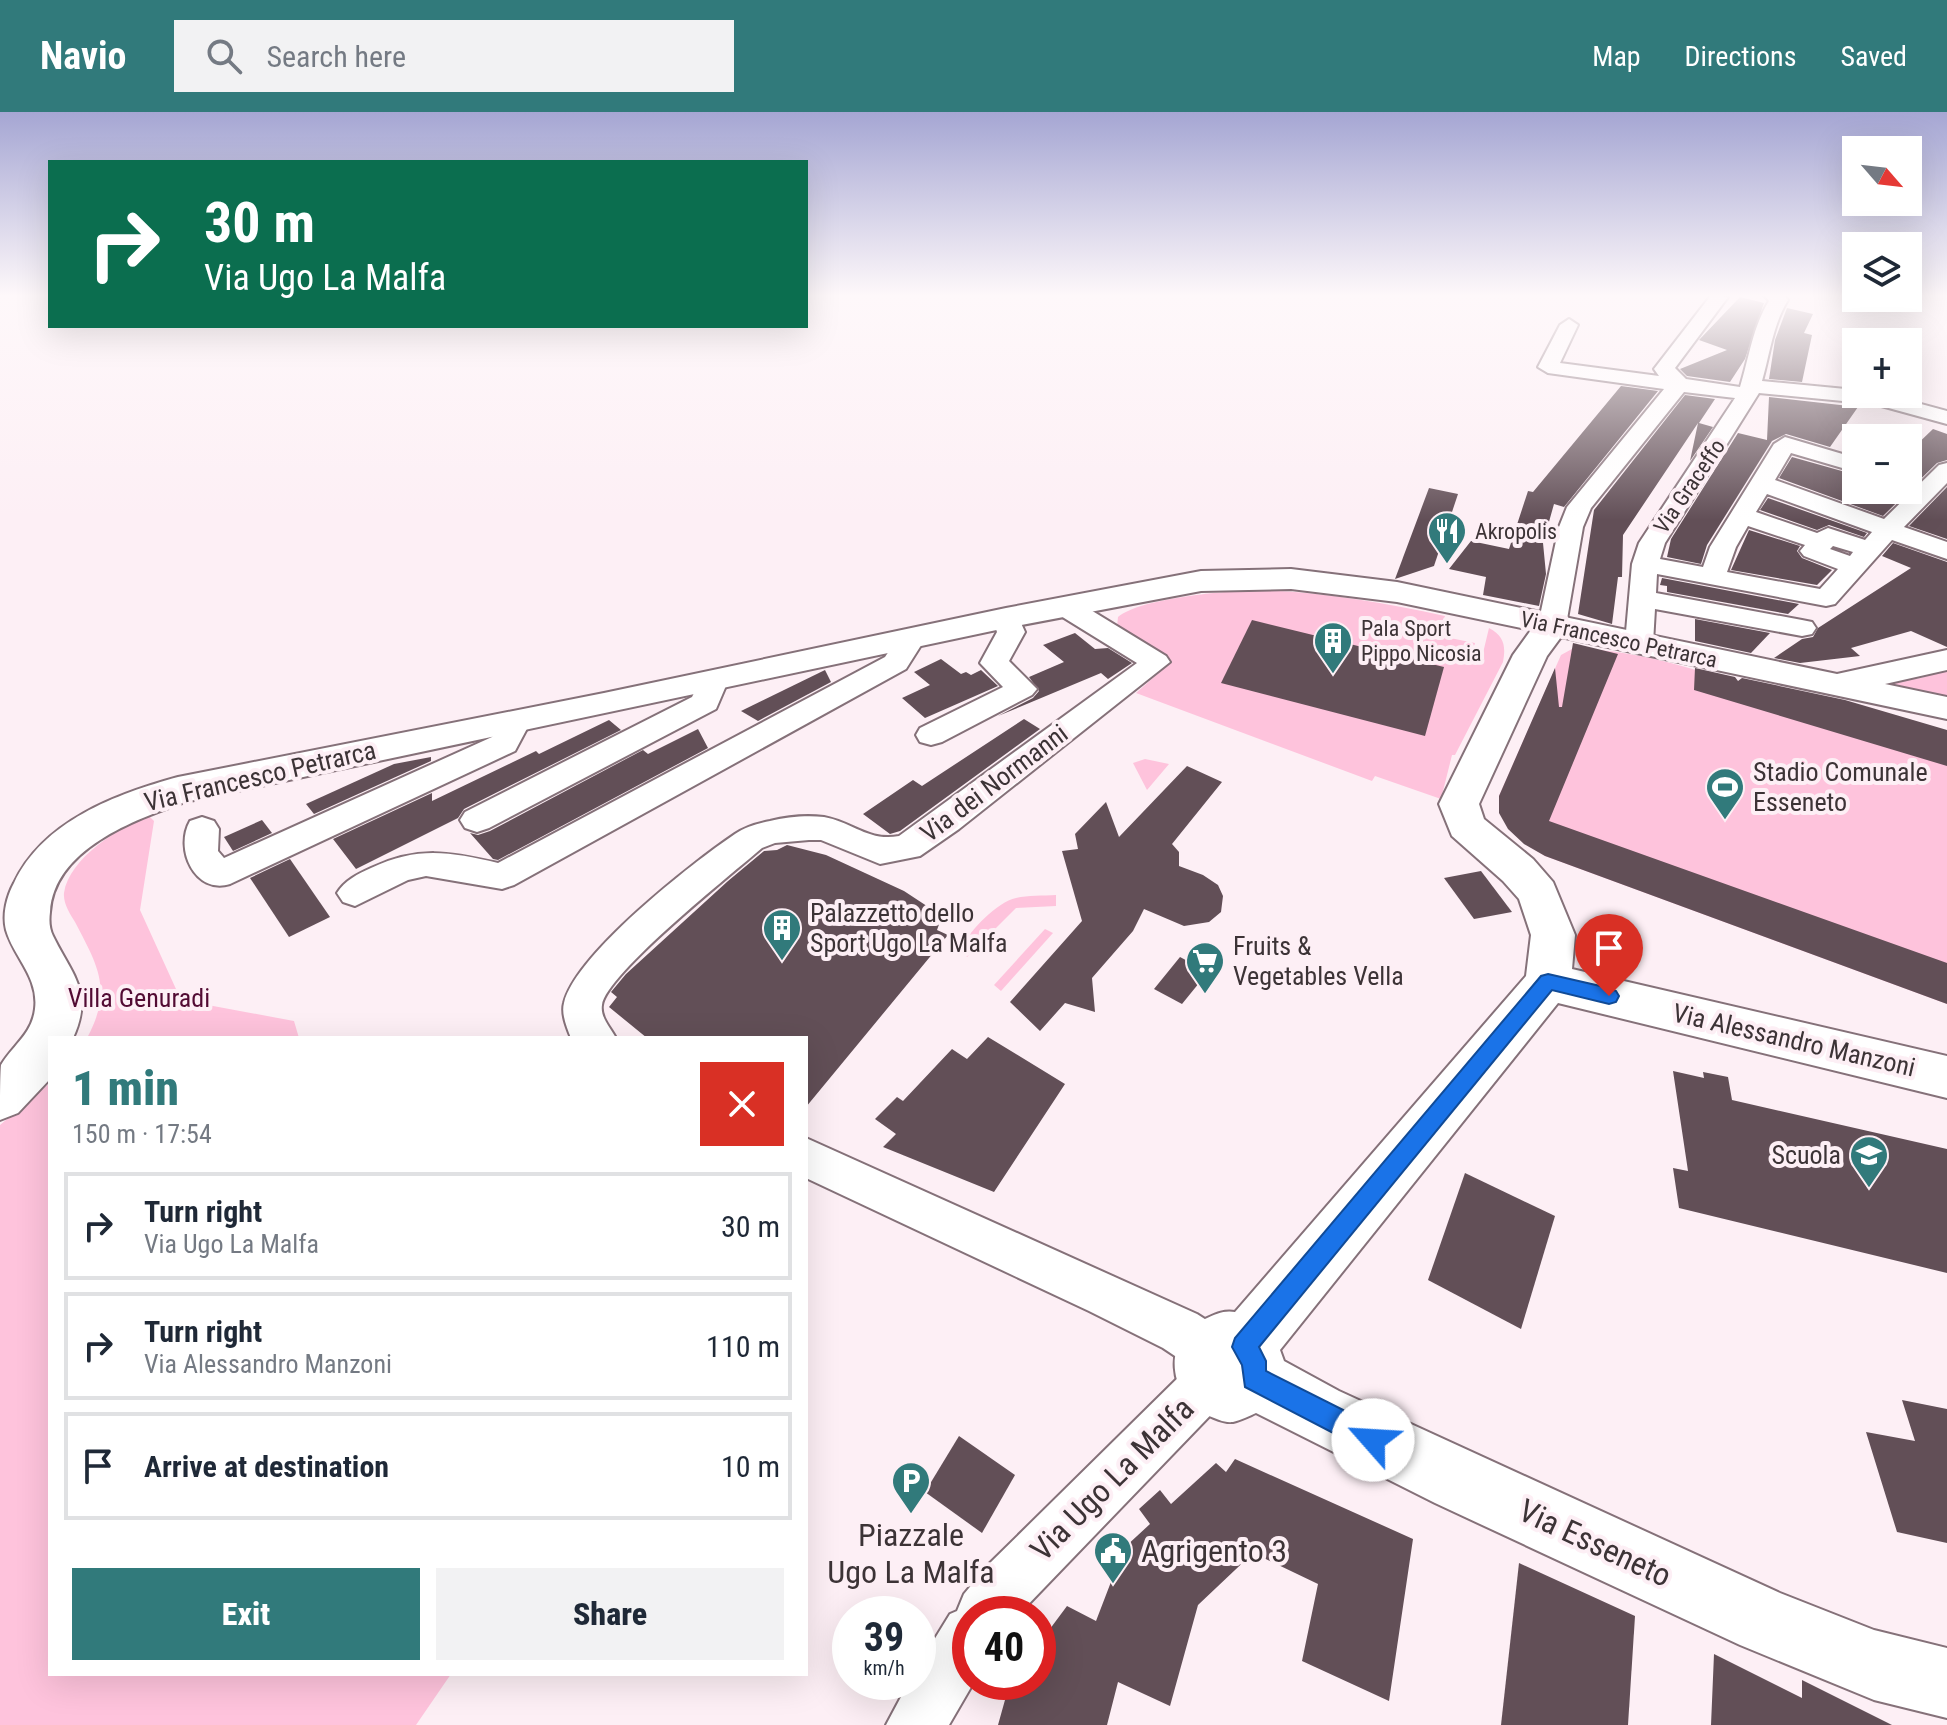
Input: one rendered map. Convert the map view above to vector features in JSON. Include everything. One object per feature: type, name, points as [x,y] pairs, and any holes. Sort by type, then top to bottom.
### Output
[{"type":"main road","name":"Via Francesco Petrarca","points":[[50,1036],[58,1013],[57,981],[27,924],[30,890],[53,858],[90,827],[125,809],[178,790],[1006,618],[1201,581],[1291,579],[1397,592],[1947,708]]},
{"type":"main road","points":[[1548,982],[1553,935],[1538,893],[1518,870],[1466,826],[1459,804],[1530,655],[1552,625]]},
{"type":"main road","points":[[1816,680],[1859,679],[1947,660]]},
{"type":"main road","name":"Via Alessandro Manzoni","points":[[1548,982],[1947,1077]]},
{"type":"main road","name":"Via Ugo La Malfa","points":[[1229,1364],[1548,982]]},
{"type":"main road","name":"Via Francesco Petrarca","points":[[0,1098],[20,1082],[48,1041]]},
{"type":"main road","name":"Via Esseneto","points":[[1229,1364],[1416,1460],[1764,1621],[1874,1665],[1947,1683]]},
{"type":"street","points":[[1566,369],[1679,384],[1875,398],[1947,418]]},
{"type":"street","points":[[1664,369],[1679,384]]},
{"type":"street","name":"Via Graceffo","points":[[1639,643],[1645,564],[1652,543],[1707,455],[1729,429],[1750,390],[1753,369]]},
{"type":"street","points":[[1552,625],[1571,527],[1579,507],[1679,384]]},
{"type":"street","points":[[1716,566],[1785,444],[1842,461]]},
{"type":"street","points":[[1922,496],[1947,470]]},
{"type":"street","points":[[1763,484],[1947,551]]},
{"type":"street","points":[[1645,564],[1716,566],[1829,595],[1914,504]]},
{"type":"street","points":[[1743,516],[1820,542],[1828,536],[1863,559]]},
{"type":"street","points":[[1643,599],[1802,628]]},
{"type":"street","name":"Via dei Normanni","points":[[594,1036],[586,1028],[582,1006],[589,988],[602,970],[676,900],[750,840],[771,832],[809,828],[825,829],[880,852],[908,847],[947,821],[1156,662],[1066,607]]},
{"type":"street","points":[[931,735],[1022,689],[994,663],[1011,632],[1006,618]]},
{"type":"street","points":[[355,893],[389,873],[416,863],[435,862],[502,876],[896,663],[911,639]]},
{"type":"street","points":[[477,820],[705,702],[713,681]]},
{"type":"street","name":"Via Francesco Petrarca","points":[[202,829],[201,854],[218,875],[504,744],[516,721]]},
{"type":"street","points":[[808,1158],[1180,1331],[1229,1364]]},
{"type":"street","name":"Via Ugo La Malfa","points":[[998,1596],[1229,1364]]},
{"type":"street","points":[[916,1725],[952,1664]]},
{"type":"green space","points":[[1251,590],[1349,598],[1445,616],[1440,636],[1475,643],[1473,651],[1483,653],[1489,628],[1498,634],[1504,646],[1503,662],[1455,755],[1452,755],[1441,799],[1375,776],[1372,781],[1136,693],[1171,662],[1117,627],[1118,617],[1129,610],[1162,601]]},
{"type":"green space","name":"Stadio Comunale Esseneto","points":[[1572,649],[1649,658],[1818,706],[1947,738],[1947,1004],[1545,856],[1519,839],[1507,825],[1499,796],[1561,655]]},
{"type":"green space","points":[[1947,669],[1947,699],[1876,684],[1921,678]]},
{"type":"green space","points":[[1145,759],[1169,764],[1147,790],[1133,763]]},
{"type":"green space","name":"Villa Genuradi","points":[[148,815],[154,821],[140,910],[181,1000],[294,1021],[298,1036],[88,1036],[99,1006],[99,978],[96,965],[67,908],[64,893],[68,880],[85,856],[123,828]]},
{"type":"green space","points":[[1056,895],[1056,906],[1016,908],[967,957],[962,946],[978,925],[1001,905],[1021,897]]},
{"type":"green space","points":[[1045,929],[1053,933],[1001,991],[994,985]]},
{"type":"green space","name":"Villa Genuradi","points":[[48,1085],[48,1676],[450,1676],[416,1725],[0,1725],[0,1125]]},
{"type":"building","points":[[1680,369],[1738,369],[1730,382],[1687,376]]},
{"type":"building","points":[[1770,369],[1805,369],[1802,382],[1769,379]]},
{"type":"building","points":[[1621,386],[1658,391],[1564,507],[1554,504],[1543,543],[1546,574],[1539,606],[1483,595],[1486,577],[1449,569],[1471,541],[1509,549],[1528,491],[1533,492]]},
{"type":"building","points":[[1685,395],[1715,399],[1699,423],[1713,427],[1690,461],[1698,423],[1623,535],[1622,577],[1618,577],[1612,624],[1578,614],[1594,510]]},
{"type":"building","points":[[1769,397],[1857,408],[1846,424],[1842,424],[1842,430],[1830,447],[1786,434],[1772,441],[1707,545],[1701,564],[1667,557],[1671,539],[1738,433],[1767,440]]},
{"type":"building","points":[[1933,429],[1947,434],[1947,460],[1937,463],[1922,478],[1922,440]]},
{"type":"building","points":[[1792,457],[1842,471],[1842,501],[1779,478]]},
{"type":"building","points":[[1947,487],[1947,539],[1909,526]]},
{"type":"building","points":[[1429,488],[1458,494],[1434,566],[1395,579]]},
{"type":"building","points":[[1768,498],[1867,533],[1864,537],[1829,525],[1817,530],[1760,510]]},
{"type":"building","points":[[1850,504],[1895,504],[1883,516]]},
{"type":"building","points":[[1749,530],[1800,546],[1797,551],[1802,558],[1832,570],[1817,585],[1731,570]]},
{"type":"building","points":[[1893,543],[1947,562],[1947,647],[1911,631],[1851,648],[1860,656],[1800,663],[1774,658],[1802,639],[1813,637],[1818,628],[1911,568],[1882,556]]},
{"type":"building","points":[[1662,578],[1799,604],[1788,614],[1667,592],[1667,586],[1660,585]]},
{"type":"building","points":[[1695,619],[1770,633],[1751,653],[1695,641]]},
{"type":"building","name":"Pala Sport Pippo Nicosia","points":[[1252,620],[1444,667],[1425,736],[1221,683]]},
{"type":"building","points":[[1075,633],[1095,649],[1108,648],[1132,663],[1108,679],[1101,673],[998,716],[1033,698],[1039,691],[1029,677],[1064,662],[1043,645]]},
{"type":"building","points":[[1573,643],[1618,654],[1549,821],[1947,963],[1947,1004],[1545,856],[1524,844],[1508,829],[1499,813],[1499,796],[1555,668],[1559,707],[1562,707]]},
{"type":"building","points":[[941,659],[961,674],[966,672],[971,675],[981,670],[998,686],[925,718],[902,698],[930,685],[914,672]]},
{"type":"building","points":[[1695,668],[1735,677],[1738,681],[1742,678],[1845,700],[1947,730],[1947,766],[1694,690]]},
{"type":"building","points":[[825,670],[831,682],[758,721],[741,711]]},
{"type":"building","points":[[1024,719],[1040,729],[900,831],[890,834],[863,814],[913,780],[922,786]]},
{"type":"building","points":[[609,720],[621,730],[464,809],[458,818],[356,869],[333,839],[432,793],[432,801]]},
{"type":"building","points":[[698,729],[708,748],[498,860],[493,859],[470,833],[478,835],[490,831],[643,750],[648,754]]},
{"type":"building","points":[[431,757],[431,761],[314,814],[306,804],[394,764]]},
{"type":"building","points":[[1187,766],[1222,782],[1172,844],[1179,852],[1179,866],[1203,875],[1218,885],[1223,896],[1221,912],[1209,922],[1184,926],[1144,909],[1133,931],[1092,978],[1095,1012],[1065,1003],[1040,1031],[1010,1002],[1082,921],[1062,851],[1078,849],[1075,834],[1106,802],[1119,837]]},
{"type":"building","points":[[262,820],[272,833],[233,851],[224,837]]},
{"type":"building","name":"Palazzetto dello Sport Ugo La Malfa","points":[[787,845],[826,855],[904,891],[942,916],[937,930],[948,935],[808,1105],[808,1036],[645,1036],[609,1007],[617,997],[611,992],[626,974],[764,851]]},
{"type":"building","points":[[290,859],[330,917],[289,937],[250,878]]},
{"type":"building","points":[[1481,871],[1512,912],[1474,919],[1444,878]]},
{"type":"building","points":[[1180,957],[1208,972],[1182,1004],[1154,989]]},
{"type":"building","points":[[988,1037],[1065,1084],[994,1192],[883,1147],[896,1134],[875,1119],[897,1097],[903,1101],[952,1049],[967,1059]]},
{"type":"building","points":[[1673,1071],[1704,1078],[1703,1072],[1728,1077],[1732,1100],[1947,1149],[1947,1273],[1679,1208],[1673,1168],[1688,1171]]},
{"type":"building","points":[[1465,1173],[1555,1216],[1521,1329],[1428,1280]]},
{"type":"building","points":[[1902,1400],[1947,1409],[1947,1543],[1897,1532],[1866,1432],[1915,1441]]},
{"type":"building","points":[[959,1436],[1015,1475],[982,1533],[925,1492]]},
{"type":"building","points":[[1235,1459],[1413,1539],[1389,1701],[1302,1661],[1318,1584],[1253,1553],[1198,1605],[1170,1706],[1118,1682],[1107,1725],[998,1725],[1005,1700],[1056,1700],[1056,1621],[1067,1606],[1096,1621],[1124,1548],[1150,1524],[1139,1509],[1160,1490],[1171,1504],[1216,1463],[1226,1472]]},
{"type":"building","points":[[1519,1563],[1635,1616],[1628,1725],[1501,1725]]},
{"type":"building","points":[[1714,1654],[1802,1698],[1802,1680],[1892,1725],[1711,1725]]},
{"type":"place","name":"Akropolis","points":[[1447,565]]},
{"type":"place","name":"Pala Sport Pippo Nicosia","points":[[1333,675]]},
{"type":"place","name":"Stadio Comunale Esseneto","points":[[1725,821]]},
{"type":"place","name":"Palazzetto dello Sport Ugo La Malfa","points":[[782,962]]},
{"type":"place","name":"Fruits & Vegetables Vella","points":[[1205,995]]},
{"type":"place","name":"Scuola","points":[[1869,1189]]},
{"type":"place","name":"Piazzale Ugo La Malfa","points":[[911,1515]]},
{"type":"place","name":"Agrigento 3","points":[[1113,1585]]},
{"type":"route","points":[[1373,1440],[1254,1378],[1254,1361],[1244,1347],[1548,982],[1609,996]]}]
